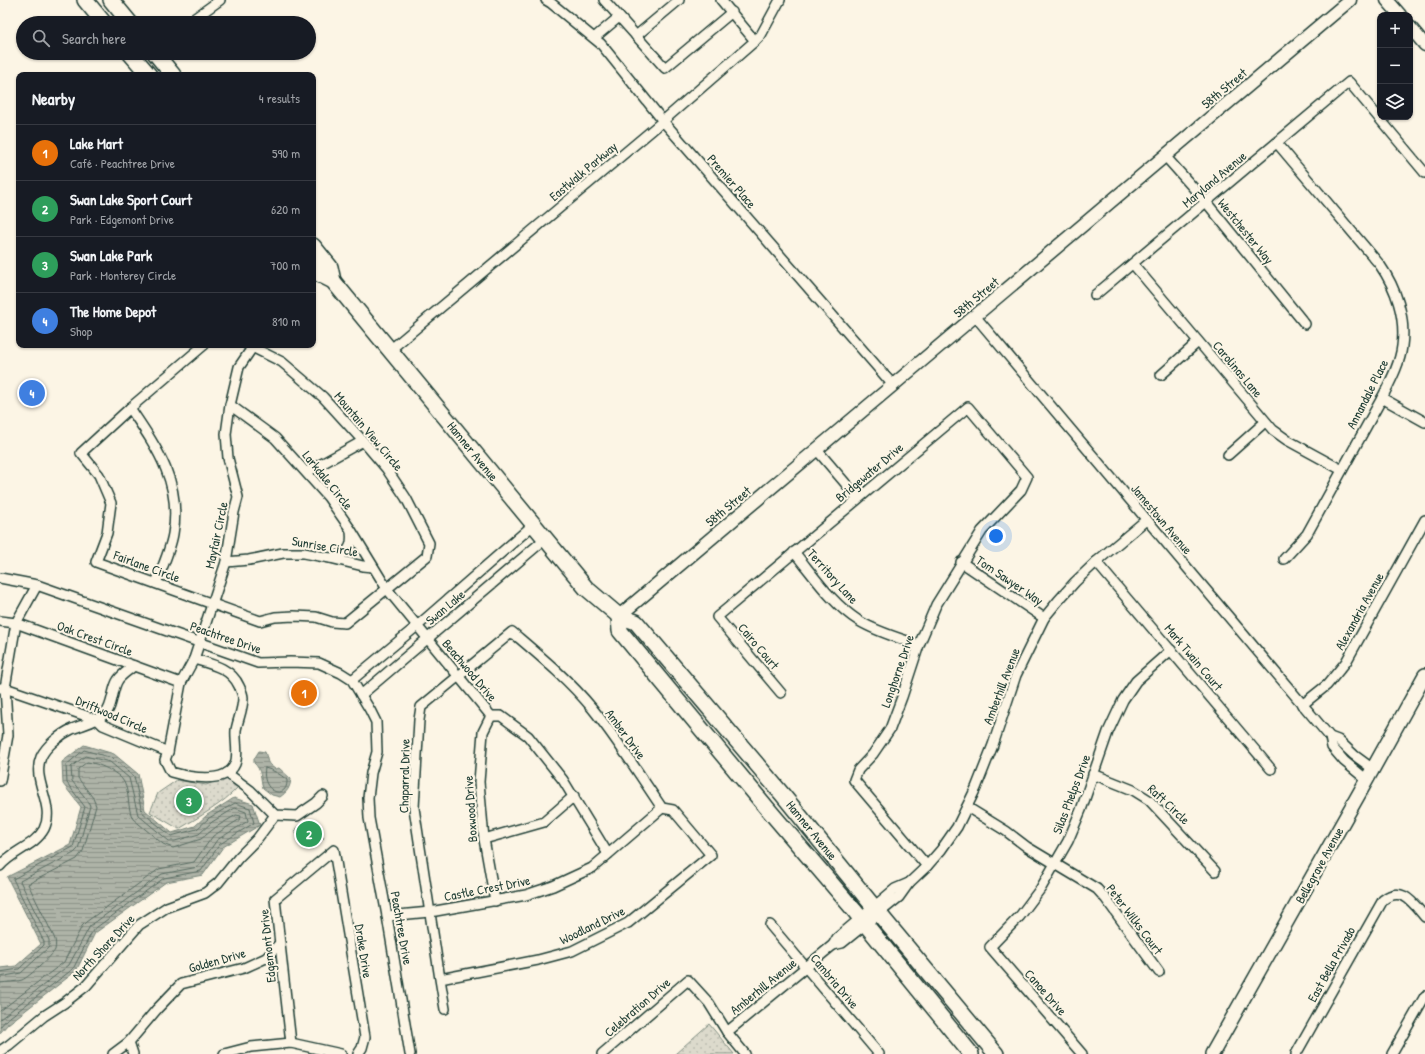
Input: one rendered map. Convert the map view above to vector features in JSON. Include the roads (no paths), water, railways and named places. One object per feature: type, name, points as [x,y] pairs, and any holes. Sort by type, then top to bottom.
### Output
[{"type":"main road","points":[[85,0],[98,16]]},
{"type":"main road","points":[[111,0],[124,16]]},
{"type":"main road","points":[[136,60],[146,72]]},
{"type":"main road","points":[[161,60],[171,72]]},
{"type":"main road","name":"Hamner Avenue","points":[[316,256],[330,267],[332,281],[586,588],[619,616],[636,622],[782,794],[996,1054]]},
{"type":"main road","name":"Hamner Avenue","points":[[619,616],[620,631],[863,921],[971,1054]]},
{"type":"main road","name":"Bellegrave Avenue","points":[[1212,1054],[1425,675]]},
{"type":"street","points":[[198,16],[220,0]]},
{"type":"street","points":[[636,36],[679,0]]},
{"type":"street","points":[[721,0],[755,40]]},
{"type":"street","name":"EastWalk Parkway","points":[[390,350],[663,121],[761,35],[780,0]]},
{"type":"street","name":"58th Street","points":[[619,616],[1350,0]]},
{"type":"street","points":[[1387,0],[1397,12]]},
{"type":"street","name":"Premier Place","points":[[550,1],[601,44],[663,121],[893,385]]},
{"type":"street","points":[[609,2],[619,17],[665,68],[732,12]]},
{"type":"street","points":[[594,38],[619,17]]},
{"type":"street","points":[[1413,31],[1425,45]]},
{"type":"street","name":"Maryland Avenue","points":[[1095,295],[1349,82],[1425,172]]},
{"type":"street","name":"Annandale Place","points":[[1277,142],[1380,265],[1392,287],[1399,306],[1402,321],[1402,347],[1393,377],[1307,534],[1284,559]]},
{"type":"street","name":"Westchester Way","points":[[1165,156],[1206,202],[1305,324]]},
{"type":"street","name":"Carolinas Lane","points":[[1132,264],[1273,430],[1287,440],[1342,470]]},
{"type":"street","name":"Jamestown Avenue","points":[[975,316],[1302,706],[1330,737],[1338,740],[1354,755],[1370,774]]},
{"type":"street","points":[[1161,375],[1198,342]]},
{"type":"street","points":[[156,583],[173,535],[175,511],[167,469],[156,447],[130,408],[200,348]]},
{"type":"street","name":"Mayfair Circle","points":[[228,773],[210,778],[184,776],[171,772],[164,760],[168,752],[181,683],[194,659],[226,562],[234,512],[238,497],[228,458],[226,434],[230,405],[239,367],[250,348]]},
{"type":"street","name":"Mountain View Circle","points":[[212,603],[260,621],[275,617],[294,616],[316,617],[332,622],[345,623],[427,556],[429,543],[406,498],[390,474],[363,441],[324,397],[282,362],[255,348]]},
{"type":"street","points":[[1382,398],[1425,422]]},
{"type":"street","name":"Larkdale Circle","points":[[230,405],[275,438],[307,472],[328,497],[351,530],[387,589]]},
{"type":"street","name":"Bridgewater Drive","points":[[717,617],[968,407],[1027,477]]},
{"type":"street","name":"Fairlane Circle","points":[[130,408],[81,453],[100,475],[111,503],[107,533],[96,562],[212,603]]},
{"type":"street","points":[[1228,455],[1265,422]]},
{"type":"street","points":[[307,472],[363,441]]},
{"type":"street","points":[[817,450],[858,498]]},
{"type":"street","name":"Longhorne Drive","points":[[927,866],[854,780],[858,770],[873,754],[890,728],[902,697],[918,645],[936,605],[961,562],[982,531],[1021,490],[1027,477]]},
{"type":"street","name":"Amberhill Avenue","points":[[727,1032],[833,945],[837,938],[877,910],[899,897],[909,883],[941,850],[957,827],[968,807],[993,745],[1016,675],[1044,618],[1058,601],[1096,562],[1146,520]]},
{"type":"street","name":"Alexandria Avenue","points":[[1302,706],[1326,685],[1346,662],[1425,520]]},
{"type":"street","name":"Swan Lake","points":[[352,680],[417,626],[533,525]]},
{"type":"street","points":[[330,558],[343,554],[350,546],[352,542],[351,530]]},
{"type":"street","name":"Swan Lake","points":[[361,695],[545,539]]},
{"type":"street","name":"Territory Lane","points":[[794,552],[830,595],[845,610],[874,629],[918,645]]},
{"type":"street","name":"Sunrise Circle","points":[[226,562],[249,560],[283,553],[304,553],[373,567]]},
{"type":"street","name":"Tom Sawyer Way","points":[[961,562],[1044,618]]},
{"type":"street","name":"Mark Twain Court","points":[[1096,562],[1271,769]]},
{"type":"street","name":"Peachtree Drive","points":[[0,578],[37,585],[258,663],[319,663],[352,680],[376,722],[377,752],[371,773],[368,798],[369,818],[410,1054]]},
{"type":"street","points":[[0,781],[8,735],[3,688],[16,623],[37,585]]},
{"type":"street","name":"Beachwood Drive","points":[[387,589],[491,716],[501,716],[528,736],[574,796],[608,854]]},
{"type":"street","name":"Cairo Court","points":[[717,617],[781,693]]},
{"type":"street","name":"Oak Crest Circle","points":[[0,621],[16,623],[181,683]]},
{"type":"street","name":"Chaparral Drive","points":[[445,1009],[414,808],[418,720],[421,707],[512,632]]},
{"type":"street","name":"Amber Drive","points":[[512,632],[561,674],[592,708],[662,808],[673,810],[711,855]]},
{"type":"street","name":"Silas Phelps Drive","points":[[990,947],[1020,916],[1041,888],[1068,841],[1108,732],[1123,700],[1136,681],[1171,650]]},
{"type":"street","points":[[194,659],[216,666],[230,674],[238,684],[243,695],[242,706],[236,729],[235,764],[228,773],[250,790],[274,814],[297,816],[309,809],[323,796]]},
{"type":"street","points":[[0,866],[35,839],[44,829],[48,810],[38,770],[41,757],[48,746],[71,730],[98,720],[107,712],[118,680],[134,666]]},
{"type":"street","name":"Driftwood Circle","points":[[3,688],[98,720],[103,725],[168,752]]},
{"type":"street","name":"Boxwood Drive","points":[[491,716],[483,732],[479,782],[484,839],[495,901]]},
{"type":"street","name":"Raft Circle","points":[[1093,774],[1133,790],[1149,800],[1215,870]]},
{"type":"street","points":[[484,839],[544,822],[574,796]]},
{"type":"street","name":"Peter Wilks Court","points":[[968,807],[1006,830],[1027,847],[1097,889],[1106,899],[1159,972]]},
{"type":"street","name":"Castle Crest Drive","points":[[387,916],[430,912],[495,901],[526,895],[553,886],[592,868],[662,808]]},
{"type":"street","name":"North Shore Drive","points":[[0,1051],[44,1016],[86,986],[139,924],[167,908],[205,893],[218,883],[239,857],[257,839],[274,814]]},
{"type":"street","name":"Edgemont Drive","points":[[292,1043],[275,899],[334,850]]},
{"type":"street","name":"Drake Drive","points":[[334,850],[365,1037],[362,1048],[358,1054]]},
{"type":"street","name":"Woodland Drive","points":[[440,979],[538,960],[572,951],[628,923],[711,855]]},
{"type":"street","name":"East Bella Privado","points":[[1296,1054],[1380,903],[1395,893],[1399,894],[1408,899],[1425,917]]},
{"type":"street","name":"Cambria Drive","points":[[770,925],[879,1054]]},
{"type":"street","name":"Golden Drive","points":[[113,1054],[129,1042],[181,984],[244,968],[266,958],[280,943]]},
{"type":"street","name":"Canoe Drive","points":[[990,947],[1082,1054]]},
{"type":"street","name":"Celebration Drive","points":[[602,1054],[688,980],[709,1003],[727,1032]]},
{"type":"street","points":[[1392,1054],[1425,996]]},
{"type":"street","points":[[727,1032],[745,1054]]},
{"type":"street","points":[[129,1042],[133,1054]]},
{"type":"street","points":[[224,1054],[251,1047],[292,1043],[341,1054]]},
{"type":"water","points":[[84,745],[114,754],[138,774],[145,810],[172,833],[195,826],[207,815],[234,798],[253,804],[260,825],[223,847],[203,875],[166,882],[95,933],[76,971],[8,1024],[0,1033],[0,968],[16,966],[41,944],[7,877],[70,845],[81,807],[63,784],[62,762]]},
{"type":"water","points":[[259,751],[265,752],[268,762],[272,767],[275,769],[279,768],[291,779],[288,790],[280,797],[272,795],[263,788],[260,771],[254,763],[254,759]]},
{"type":"place","name":"The Home Depot","points":[[32,393]]},
{"type":"place","name":"Lake Mart","points":[[304,693]]},
{"type":"place","name":"Swan Lake Park","points":[[189,801]]},
{"type":"place","name":"Swan Lake Sport Court","points":[[309,834]]}]
